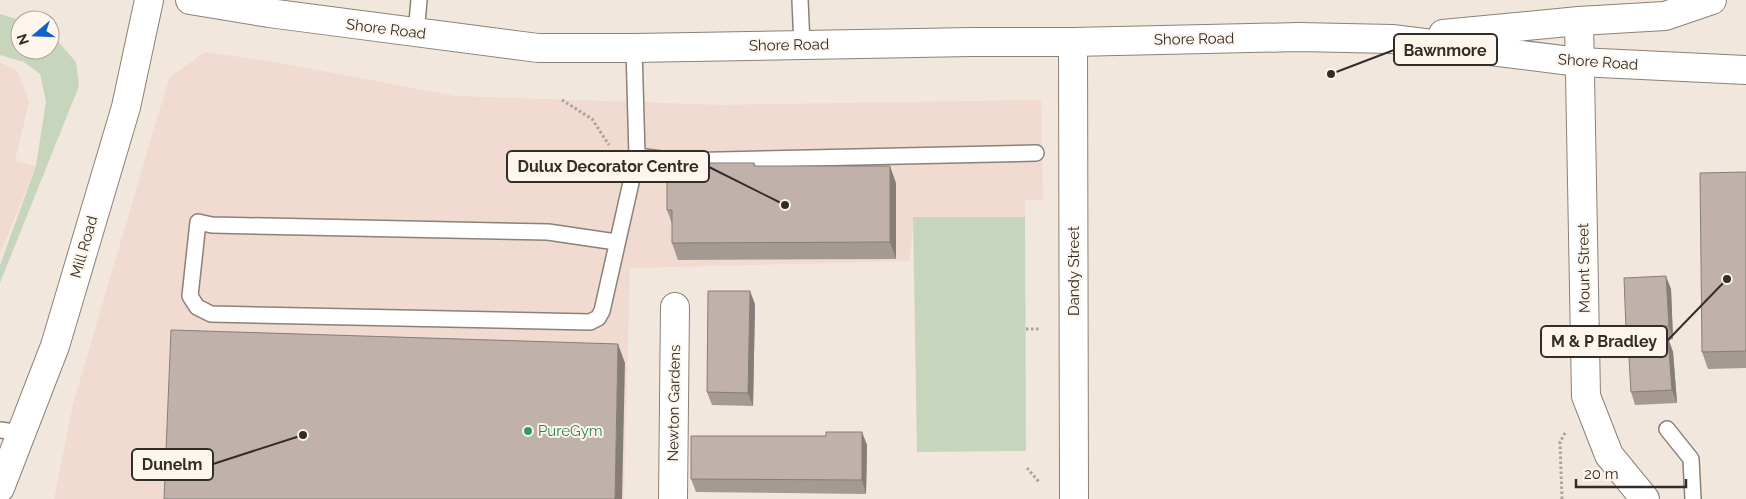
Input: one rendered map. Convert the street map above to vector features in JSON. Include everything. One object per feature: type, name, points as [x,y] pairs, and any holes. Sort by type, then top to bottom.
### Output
[{"type":"main road","name":"Mill Road","points":[[0,488],[11,431],[55,346],[123,116],[149,0]]},
{"type":"main road","name":"Shore Road","points":[[190,0],[251,11],[538,48],[1073,42],[1299,37],[1392,39],[1579,62],[1746,70]]},
{"type":"main road","name":"Shore Road","points":[[1392,39],[1579,21],[1665,16],[1712,0]]},
{"type":"main road","name":"Mount Street","points":[[1579,21],[1586,396],[1609,455],[1645,499]]},
{"type":"main road","name":"Dandy Street","points":[[1073,42],[1074,499]]},
{"type":"main road","name":"Newton Gardens","points":[[673,499],[675,307]]},
{"type":"lane","points":[[416,33],[419,0]]},
{"type":"lane","points":[[800,0],[802,45]]},
{"type":"lane","points":[[616,242],[548,232],[212,225],[198,222],[190,296],[197,306],[211,314],[590,322],[598,318],[602,311],[616,242],[637,156],[634,48]]},
{"type":"lane","points":[[637,156],[677,161],[1036,153]]},
{"type":"lane","points":[[1667,430],[1691,458],[1693,499]]},
{"type":"path","points":[[562,100],[592,119],[612,149]]},
{"type":"path","points":[[1562,499],[1560,442],[1586,396]]},
{"type":"shaded area","points":[[205,52],[275,62],[455,96],[722,105],[1041,100],[1043,200],[1025,200],[1025,217],[914,217],[910,261],[630,268],[624,499],[54,499],[73,404],[169,78]]},
{"type":"shaded area","points":[[0,62],[17,71],[29,102],[15,161],[36,166],[0,254]]},
{"type":"green space","points":[[0,14],[10,17],[10,58],[0,55]]},
{"type":"green space","points":[[60,44],[76,62],[79,86],[0,283],[0,265],[36,166],[46,101],[40,74],[24,62],[17,60],[60,60]]},
{"type":"green space","points":[[913,217],[1025,217],[1026,451],[917,452]]},
{"type":"building","points":[[667,163],[754,163],[754,166],[890,166],[890,242],[672,243],[672,210],[667,210]]},
{"type":"building","points":[[1746,172],[1746,351],[1702,352],[1700,173]]},
{"type":"building","points":[[1666,276],[1669,326],[1626,329],[1624,278]]},
{"type":"building","points":[[708,291],[750,291],[748,393],[707,392]]},
{"type":"building","points":[[171,330],[618,344],[615,499],[164,499]]},
{"type":"building","points":[[1668,339],[1672,390],[1631,392],[1628,341]]},
{"type":"building","points":[[826,432],[862,432],[862,480],[691,479],[691,436],[826,436]]},
{"type":"place","name":"Bawnmore","points":[[1331,74]]},
{"type":"place","name":"Dulux Decorator Centre","points":[[785,205]]},
{"type":"place","name":"M & P Bradley","points":[[1727,279]]},
{"type":"place","name":"PureGym","points":[[528,431]]},
{"type":"place","name":"Dunelm","points":[[303,435]]}]
